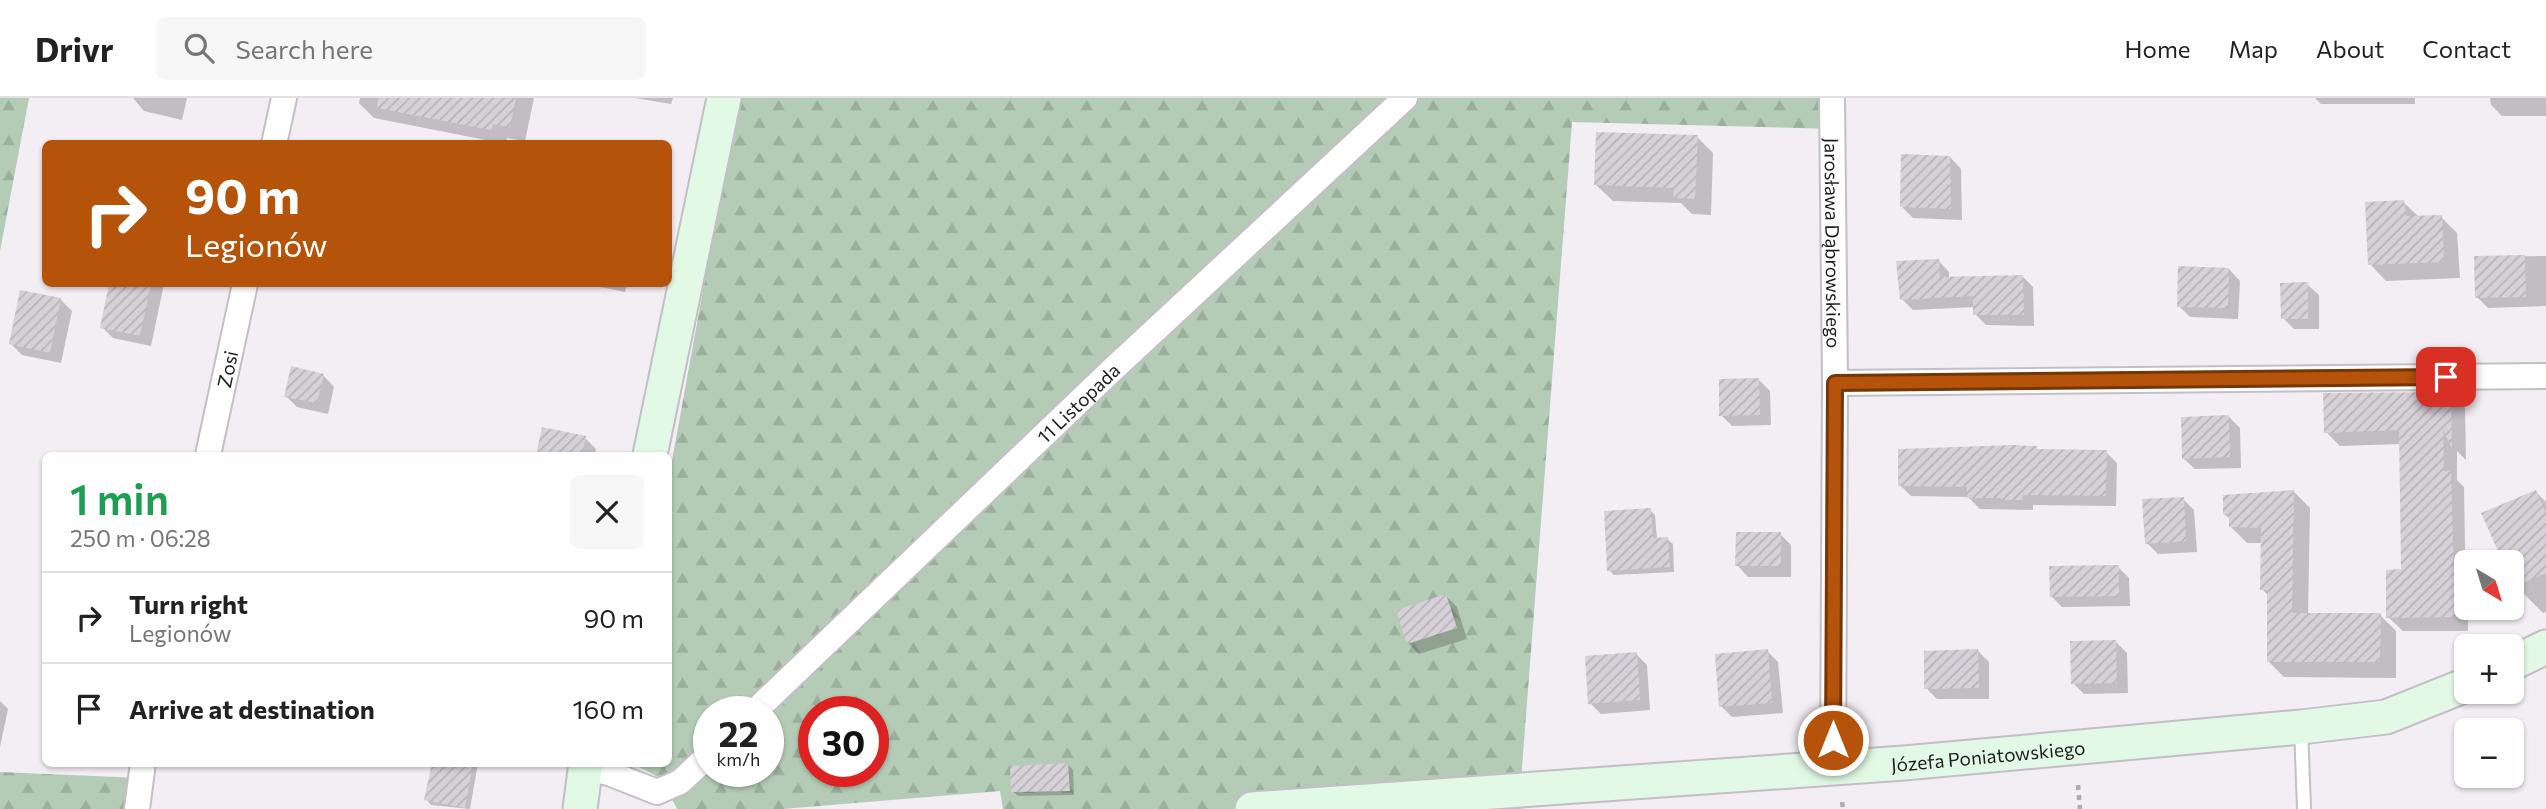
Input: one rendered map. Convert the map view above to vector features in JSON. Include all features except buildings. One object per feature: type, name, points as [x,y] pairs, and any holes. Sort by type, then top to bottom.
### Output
[{"type":"street","points":[[275,140],[284,98]]},
{"type":"street","points":[[651,452],[724,98]]},
{"type":"street","name":"11 Listopada","points":[[771,696],[1111,371],[1405,98]]},
{"type":"street","name":"Jarosława Dąbrowskiego","points":[[1832,98],[1835,383],[1833,767]]},
{"type":"street","name":"Zosi","points":[[209,452],[244,287]]},
{"type":"street","points":[[1835,383],[2546,376]]},
{"type":"street","points":[[2524,658],[2546,647]]},
{"type":"street","name":"Józefa Poniatowskiego","points":[[1252,809],[1904,763],[2301,727],[2386,717],[2454,690]]},
{"type":"street","points":[[137,809],[142,767]]},
{"type":"street","points":[[580,809],[586,767]]},
{"type":"street","points":[[591,767],[657,792],[680,782],[693,770]]},
{"type":"lane","points":[[2301,727],[2304,809]]},
{"type":"path","points":[[2078,785],[2080,809]]},
{"type":"path","points":[[1842,802],[1843,809]]},
{"type":"green space","points":[[0,98],[29,98],[0,251]]},
{"type":"green space","points":[[738,98],[1837,98],[1836,129],[1572,122],[1522,767],[1521,809],[1003,809],[1000,791],[783,809],[677,809],[662,779],[639,767],[672,767],[672,461]]},
{"type":"green space","points":[[0,772],[140,778],[135,809],[0,809]]},
{"type":"route","points":[[1833,740],[1835,383],[2446,377]]}]
